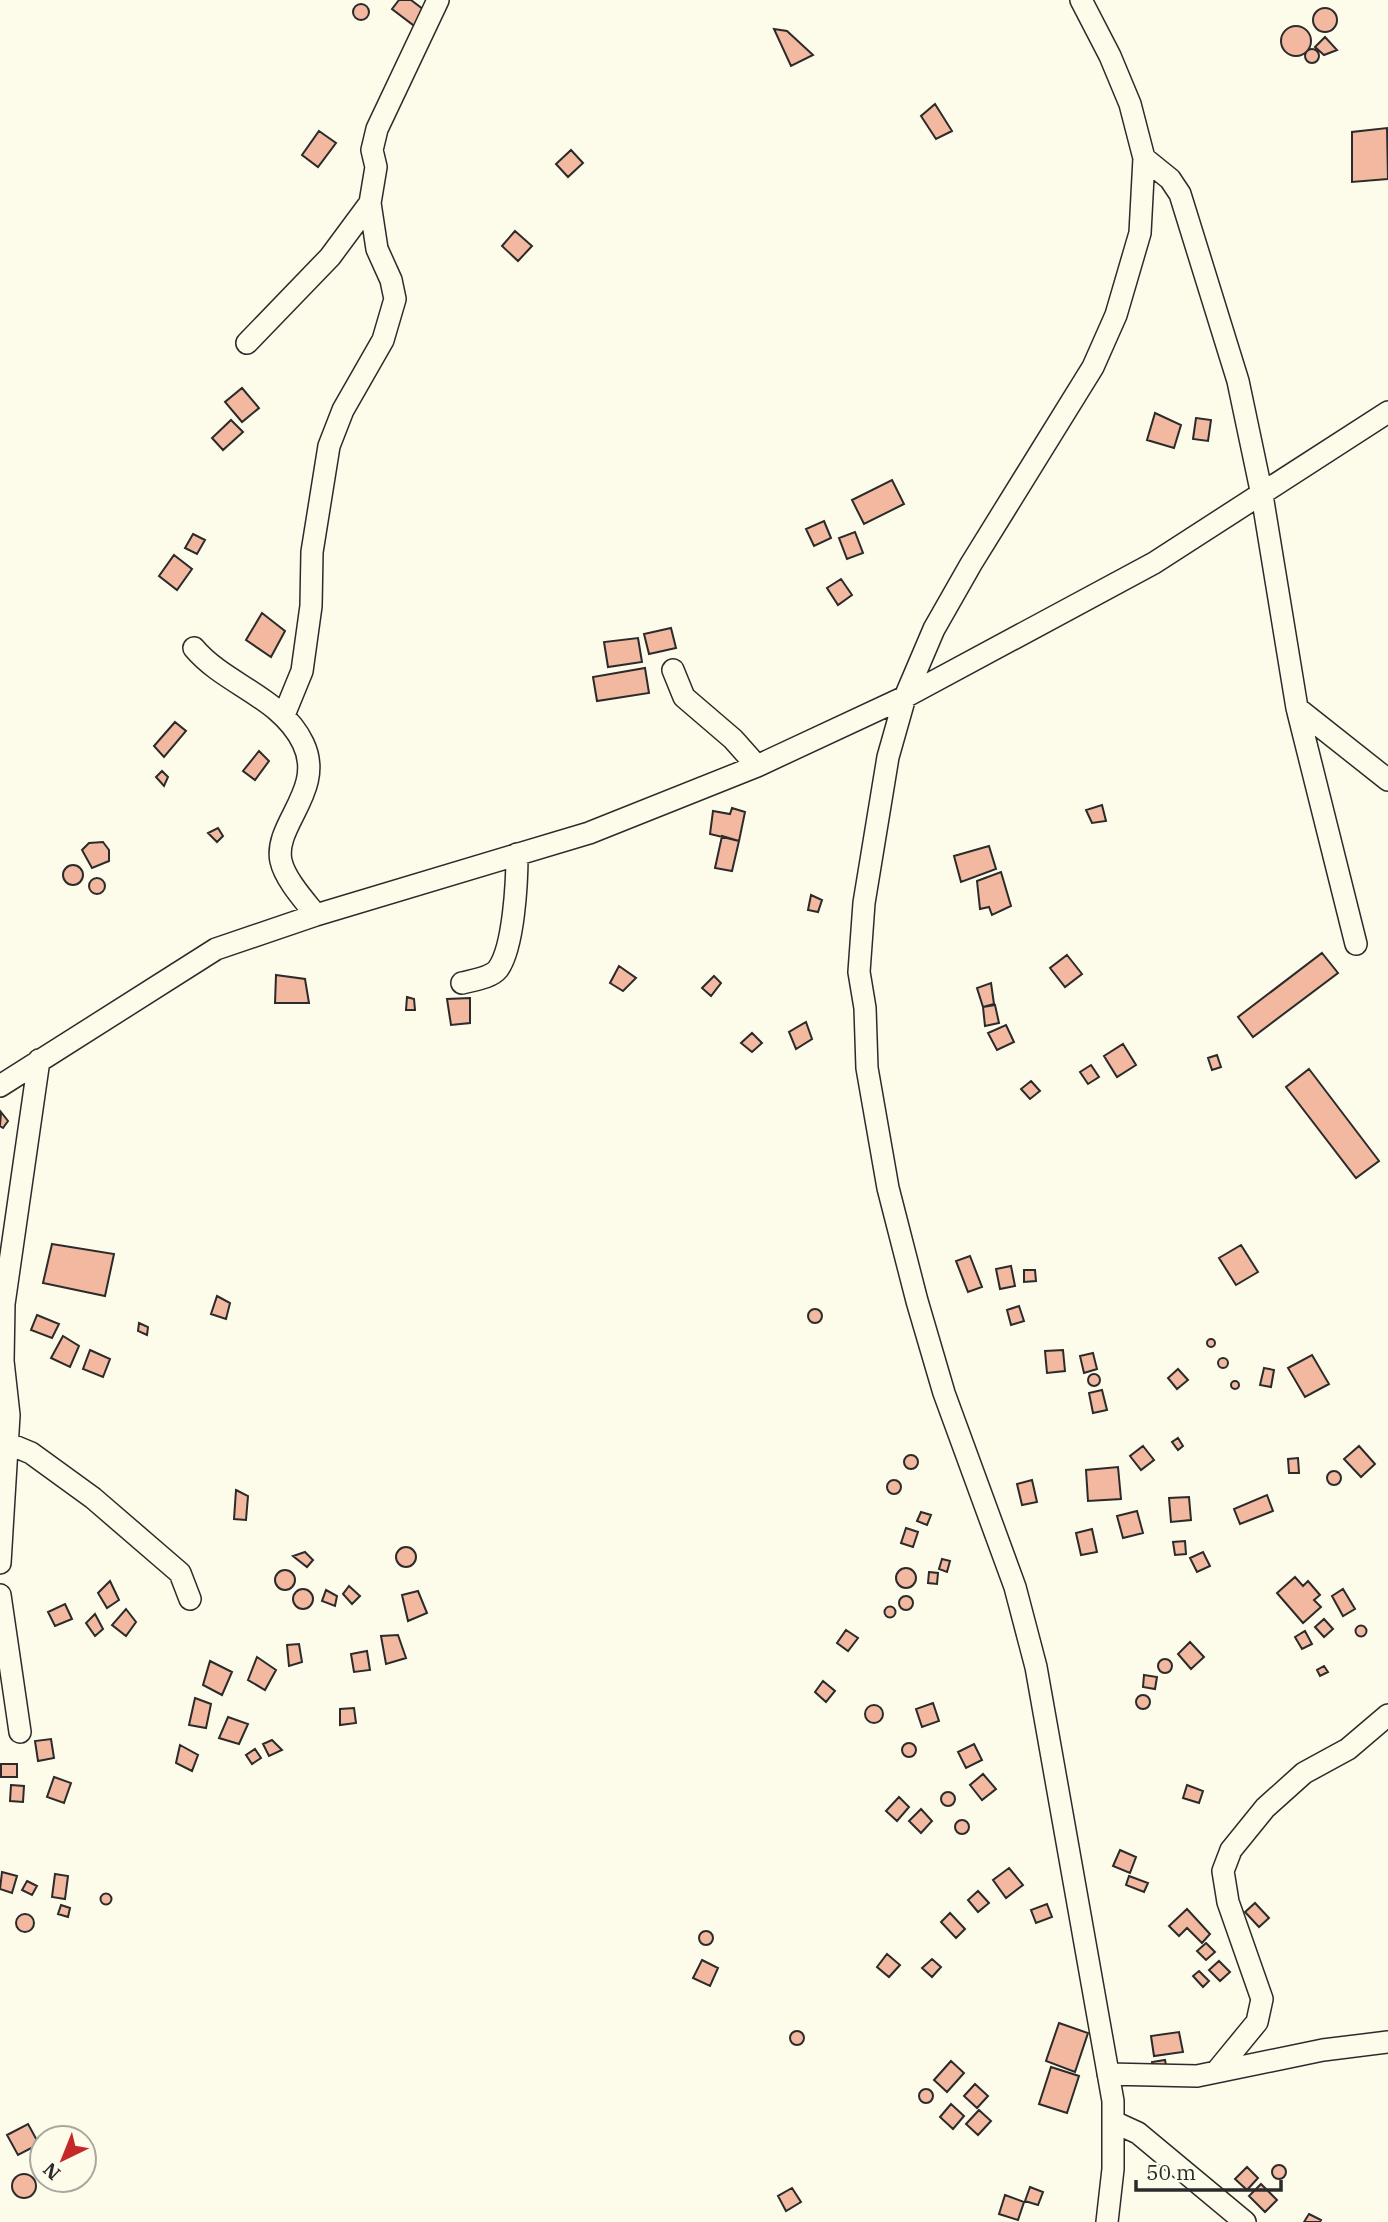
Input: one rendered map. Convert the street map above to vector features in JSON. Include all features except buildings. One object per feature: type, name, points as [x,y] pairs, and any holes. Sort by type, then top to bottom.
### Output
[{"type":"street","points":[[284,715],[302,671],[312,606],[312,552],[330,446],[343,410],[383,340],[395,299],[377,249],[370,203],[377,129],[438,0]]},
{"type":"street","points":[[1081,0],[1110,56],[1130,104],[1144,158],[1140,233],[1116,315],[1093,367],[958,586],[934,629],[905,697],[888,758],[864,903],[859,972],[865,1008],[867,1068],[888,1188],[944,1393],[1015,1587],[1036,1667],[1108,2074],[1114,2122],[1114,2169],[1107,2222]]},
{"type":"street","points":[[1144,158],[1170,179],[1180,194],[1238,381],[1262,495],[1297,708],[1356,944]]},
{"type":"street","points":[[247,342],[330,257],[370,203]]},
{"type":"street","points":[[0,1086],[216,949],[316,915],[589,833],[757,766],[905,697],[1154,563],[1388,412]]},
{"type":"street","points":[[194,648],[208,663],[284,715],[301,739],[308,761],[304,794],[280,851],[281,863],[316,915]]},
{"type":"street","points":[[673,670],[684,697],[733,739],[757,766]]},
{"type":"street","points":[[1297,708],[1388,780]]},
{"type":"street","points":[[462,983],[492,974],[503,959],[518,893],[517,854]]},
{"type":"street","points":[[0,1563],[3,1440],[9,1415],[2,1361],[4,1304],[39,1060]]},
{"type":"street","points":[[3,1440],[53,1467],[180,1573],[190,1600]]},
{"type":"street","points":[[0,1595],[20,1732]]},
{"type":"street","points":[[1216,2072],[1256,2022],[1262,1999],[1228,1902],[1223,1871],[1231,1850],[1265,1808],[1304,1773],[1348,1749],[1388,1715]]},
{"type":"street","points":[[1108,2074],[1197,2076],[1323,2050],[1388,2042]]},
{"type":"street","points":[[1114,2122],[1138,2133],[1245,2222]]}]
